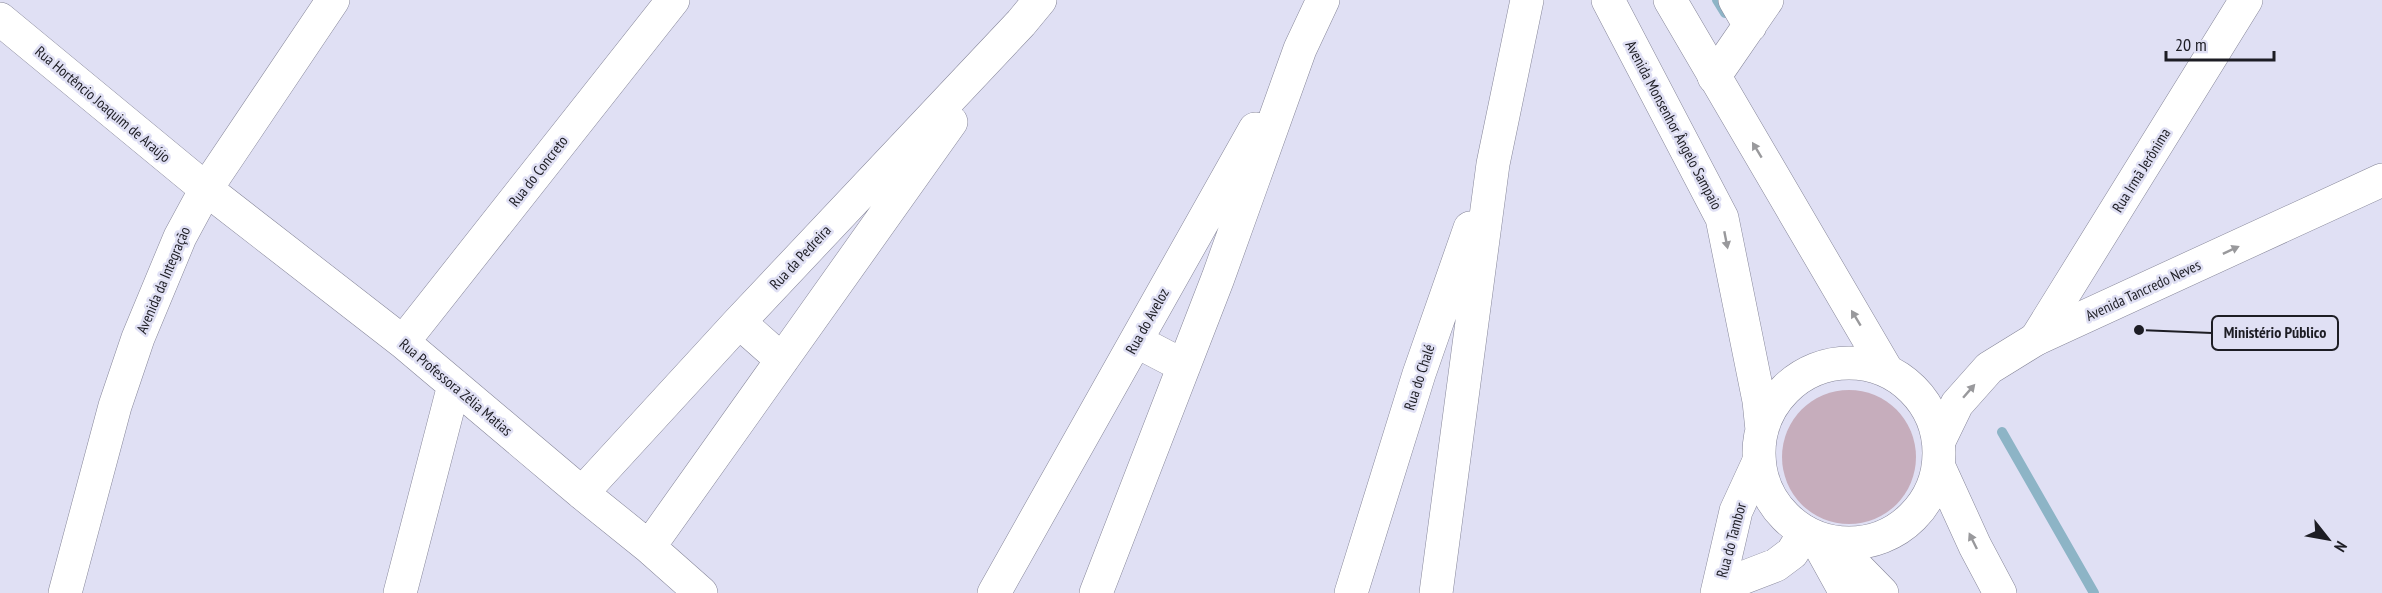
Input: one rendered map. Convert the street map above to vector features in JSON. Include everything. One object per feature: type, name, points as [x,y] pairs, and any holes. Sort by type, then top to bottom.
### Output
[{"type":"street","name":"Avenida da Integração","points":[[65,593],[116,406],[138,338],[180,237],[206,189],[333,0]]},
{"type":"street","name":"Rua do Concreto","points":[[403,342],[673,0]]},
{"type":"street","name":"Rua do Aveloz","points":[[994,593],[1300,49],[1323,0]]},
{"type":"street","name":"Rua do Chalé","points":[[1436,593],[1493,164],[1527,0]]},
{"type":"street","name":"Avenida Monsenhor Ângelo Sampaio","points":[[1608,0],[1722,218],[1759,401],[1760,446]]},
{"type":"street","points":[[1670,0],[1886,369]]},
{"type":"street","name":"Rua Irmã Jerônima","points":[[2036,339],[2246,0]]},
{"type":"street","points":[[1714,77],[1751,9]]},
{"type":"street","name":"Rua da Pedreira","points":[[582,493],[739,322],[1031,12]]},
{"type":"street","name":"Rua da Pedreira","points":[[649,547],[1031,12]]},
{"type":"street","name":"Rua Hortêncio Joaquim de Araújo","points":[[0,19],[206,189]]},
{"type":"street","name":"Rua do Aveloz","points":[[1096,593],[1218,278],[1300,49]]},
{"type":"street","name":"Rua do Chalé","points":[[1351,593],[1419,374],[1493,164]]},
{"type":"street","name":"Avenida Tancredo Neves","points":[[1939,454],[1957,404],[1989,368],[2036,339],[2382,180]]},
{"type":"street","name":"Rua Professora Zélia Matias","points":[[206,189],[403,342],[649,547],[700,593]]},
{"type":"street","points":[[739,322],[782,360]]},
{"type":"street","points":[[1136,341],[1184,366]]},
{"type":"street","points":[[1882,593],[1817,537],[1782,514],[1766,489],[1760,446],[1771,407],[1786,388],[1806,373],[1832,363],[1859,362],[1886,369],[1912,386],[1930,411],[1939,454],[1975,546],[2000,593]]},
{"type":"street","points":[[400,593],[454,386]]},
{"type":"street","name":"Rua do Tambor","points":[[1718,590],[1736,511],[1760,446]]},
{"type":"street","points":[[1817,537],[1861,543],[1889,534],[1913,517],[1930,495],[1939,454]]},
{"type":"street","points":[[1817,537],[1846,593]]},
{"type":"street","name":"Rua do Tambor","points":[[1718,590],[1776,565],[1817,537]]},
{"type":"shaded area","points":[[1849,390],[1875,395],[1897,409],[1911,431],[1916,457],[1911,483],[1897,505],[1875,519],[1849,524],[1823,519],[1801,505],[1787,483],[1782,457],[1787,431],[1801,409],[1823,395]]},
{"type":"waterway","points":[[1717,0],[1725,13]]},
{"type":"waterway","points":[[2002,432],[2094,593]]},
{"type":"place","name":"Ministério Público","points":[[2139,330]]}]
